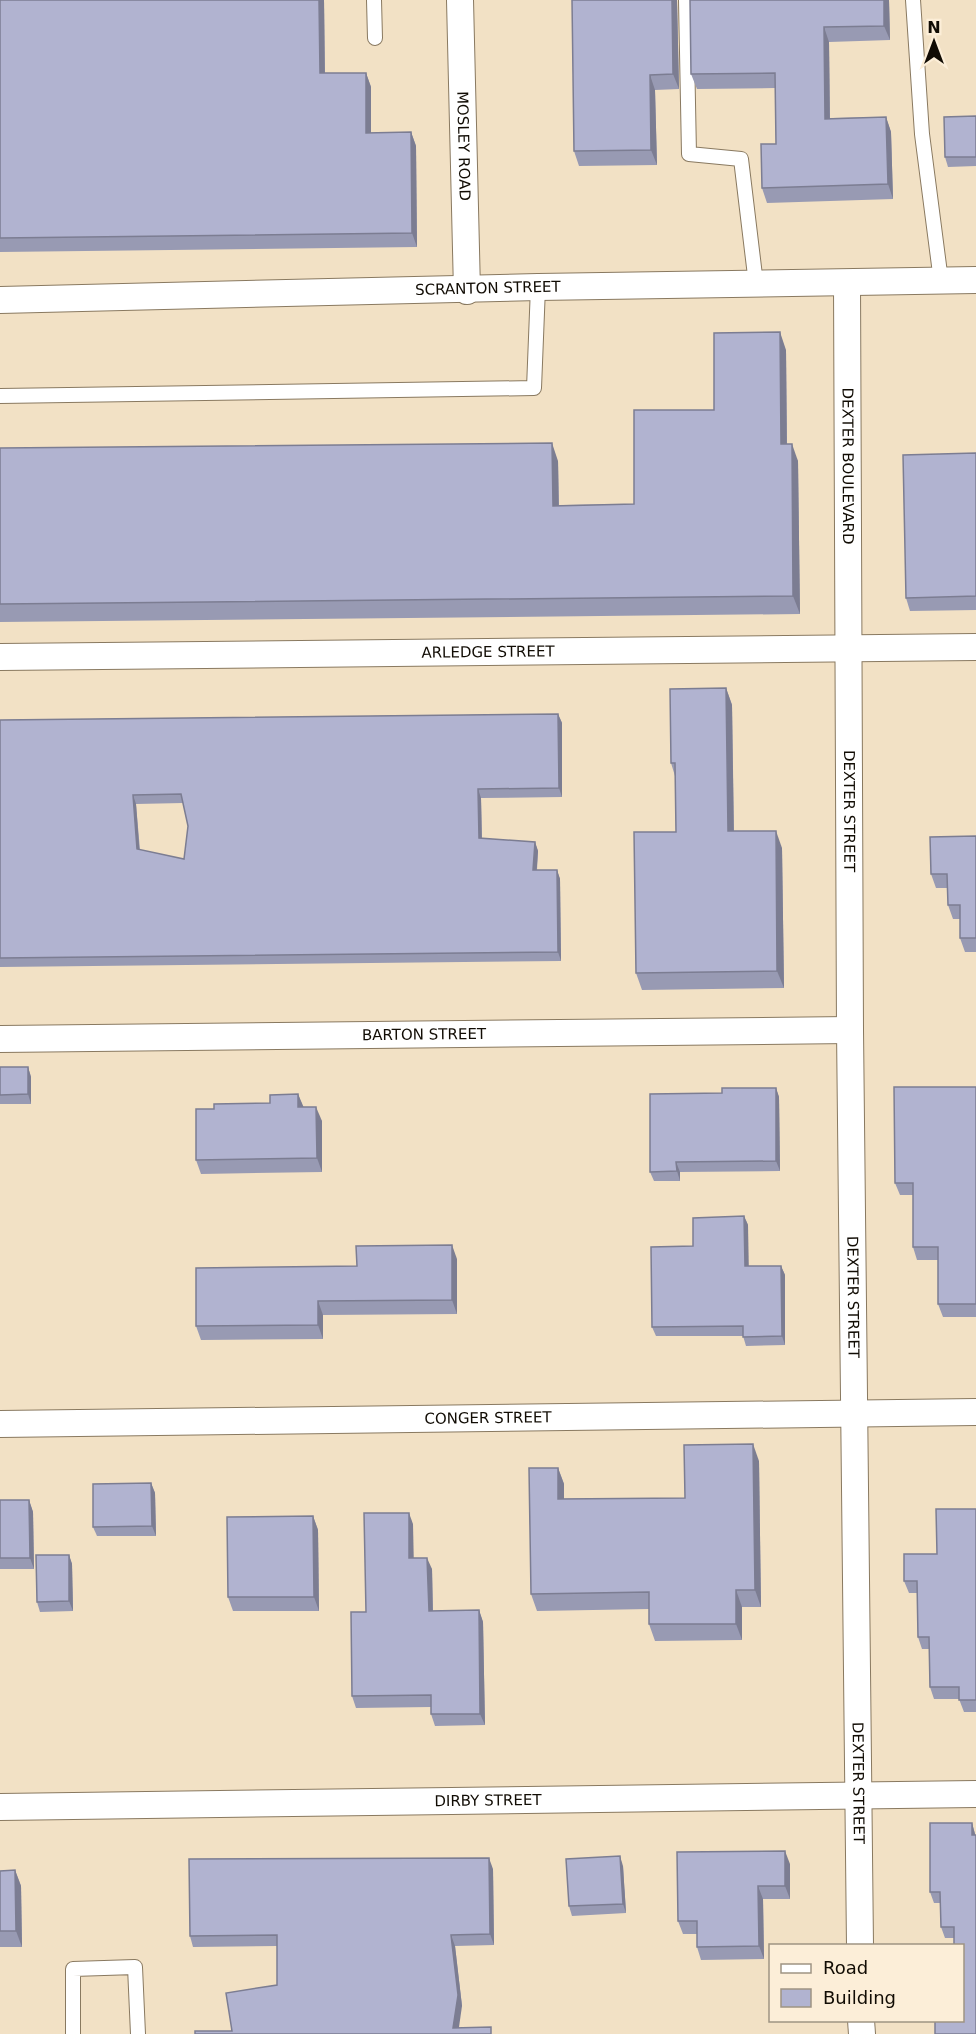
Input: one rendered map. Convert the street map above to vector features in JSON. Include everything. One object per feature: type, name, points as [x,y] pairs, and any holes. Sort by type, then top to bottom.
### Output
[{"type":"street","name":"MOSLEY ROAD","points":[[460,0],[467,291]]},
{"type":"street","name":"SCRANTON STREET","points":[[0,300],[467,291],[538,287],[847,284],[976,280]]},
{"type":"street","name":"DEXTER BOULEVARD","points":[[847,284],[848,648]]},
{"type":"street","name":"ARLEDGE STREET","points":[[0,657],[976,647]]},
{"type":"street","name":"DEXTER STREET","points":[[848,648],[860,1944]]},
{"type":"street","name":"BARTON STREET","points":[[0,1039],[850,1030]]},
{"type":"street","name":"CONGER STREET","points":[[0,1424],[976,1412]]},
{"type":"street","name":"DIRBY STREET","points":[[0,1807],[976,1794]]},
{"type":"lane","points":[[374,0],[375,38]]},
{"type":"lane","points":[[686,0],[689,154],[741,159],[756,284]]},
{"type":"lane","points":[[913,0],[922,134],[941,281]]},
{"type":"lane","points":[[0,396],[534,388],[538,287]]},
{"type":"lane","points":[[73,2034],[73,1969],[135,1967],[138,2034]]},
{"type":"building","points":[[0,0],[319,0],[320,73],[366,73],[366,133],[411,132],[412,233],[0,238]]},
{"type":"building","points":[[572,0],[672,0],[673,74],[650,75],[651,150],[574,151]]},
{"type":"building","points":[[690,0],[884,0],[884,26],[824,27],[825,119],[886,117],[888,184],[762,188],[761,144],[776,144],[775,73],[691,74]]},
{"type":"building","points":[[976,116],[976,157],[945,157],[944,117]]},
{"type":"building","points":[[780,332],[781,444],[792,444],[793,596],[0,604],[0,448],[552,443],[553,506],[634,504],[634,410],[714,410],[714,333]]},
{"type":"building","points":[[976,453],[976,596],[906,598],[903,455]]},
{"type":"building","points":[[726,688],[728,831],[776,831],[777,971],[636,973],[634,832],[676,832],[675,763],[671,763],[670,689]]},
{"type":"building","points":[[558,714],[559,788],[478,789],[479,838],[535,842],[533,870],[557,870],[558,952],[0,958],[0,720]],"holes":[[[181,794],[188,826],[184,859],[137,849],[133,795]]]},
{"type":"building","points":[[976,836],[976,938],[960,938],[960,905],[948,905],[947,874],[931,874],[930,837]]},
{"type":"building","points":[[0,1067],[28,1067],[28,1094],[0,1095]]},
{"type":"building","points":[[894,1087],[976,1087],[976,1304],[938,1304],[938,1247],[913,1247],[913,1183],[895,1183]]},
{"type":"building","points":[[722,1088],[776,1088],[776,1161],[676,1162],[677,1171],[650,1172],[650,1094],[722,1093]]},
{"type":"building","points":[[298,1094],[298,1107],[316,1107],[317,1158],[196,1160],[196,1109],[214,1109],[214,1104],[270,1103],[270,1095]]},
{"type":"building","points":[[744,1216],[745,1266],[781,1266],[782,1336],[743,1337],[743,1326],[652,1327],[651,1247],[693,1246],[693,1218]]},
{"type":"building","points":[[452,1245],[452,1300],[318,1301],[318,1325],[196,1326],[196,1268],[357,1266],[356,1246]]},
{"type":"building","points":[[753,1444],[755,1590],[736,1590],[736,1624],[649,1624],[649,1592],[531,1594],[529,1468],[558,1468],[558,1499],[685,1498],[684,1445]]},
{"type":"building","points":[[151,1483],[152,1526],[93,1527],[93,1484]]},
{"type":"building","points":[[0,1500],[29,1500],[30,1558],[0,1558]]},
{"type":"building","points":[[936,1509],[976,1509],[976,1700],[959,1700],[959,1687],[930,1687],[929,1637],[918,1637],[917,1581],[904,1581],[904,1554],[937,1554]]},
{"type":"building","points":[[364,1513],[409,1513],[409,1558],[427,1558],[429,1611],[479,1610],[480,1714],[431,1714],[431,1695],[352,1696],[351,1612],[366,1612]]},
{"type":"building","points":[[313,1516],[314,1597],[228,1597],[227,1517]]},
{"type":"building","points":[[36,1555],[69,1555],[69,1601],[37,1602]]},
{"type":"building","points":[[930,1823],[972,1823],[972,1835],[976,1835],[976,2034],[935,2034],[935,2022],[964,2022],[964,1944],[954,1944],[954,1927],[941,1927],[940,1892],[930,1892]]},
{"type":"building","points":[[785,1851],[785,1886],[758,1886],[759,1946],[697,1947],[697,1921],[678,1921],[677,1852]]},
{"type":"building","points":[[620,1856],[623,1904],[569,1906],[566,1859]]},
{"type":"building","points":[[489,1858],[490,1934],[451,1935],[458,1995],[453,2028],[491,2027],[491,2034],[195,2034],[195,2031],[232,2031],[226,1993],[277,1985],[277,1935],[190,1936],[189,1859]]},
{"type":"building","points":[[15,1870],[16,1931],[0,1931],[0,1871]]}]
